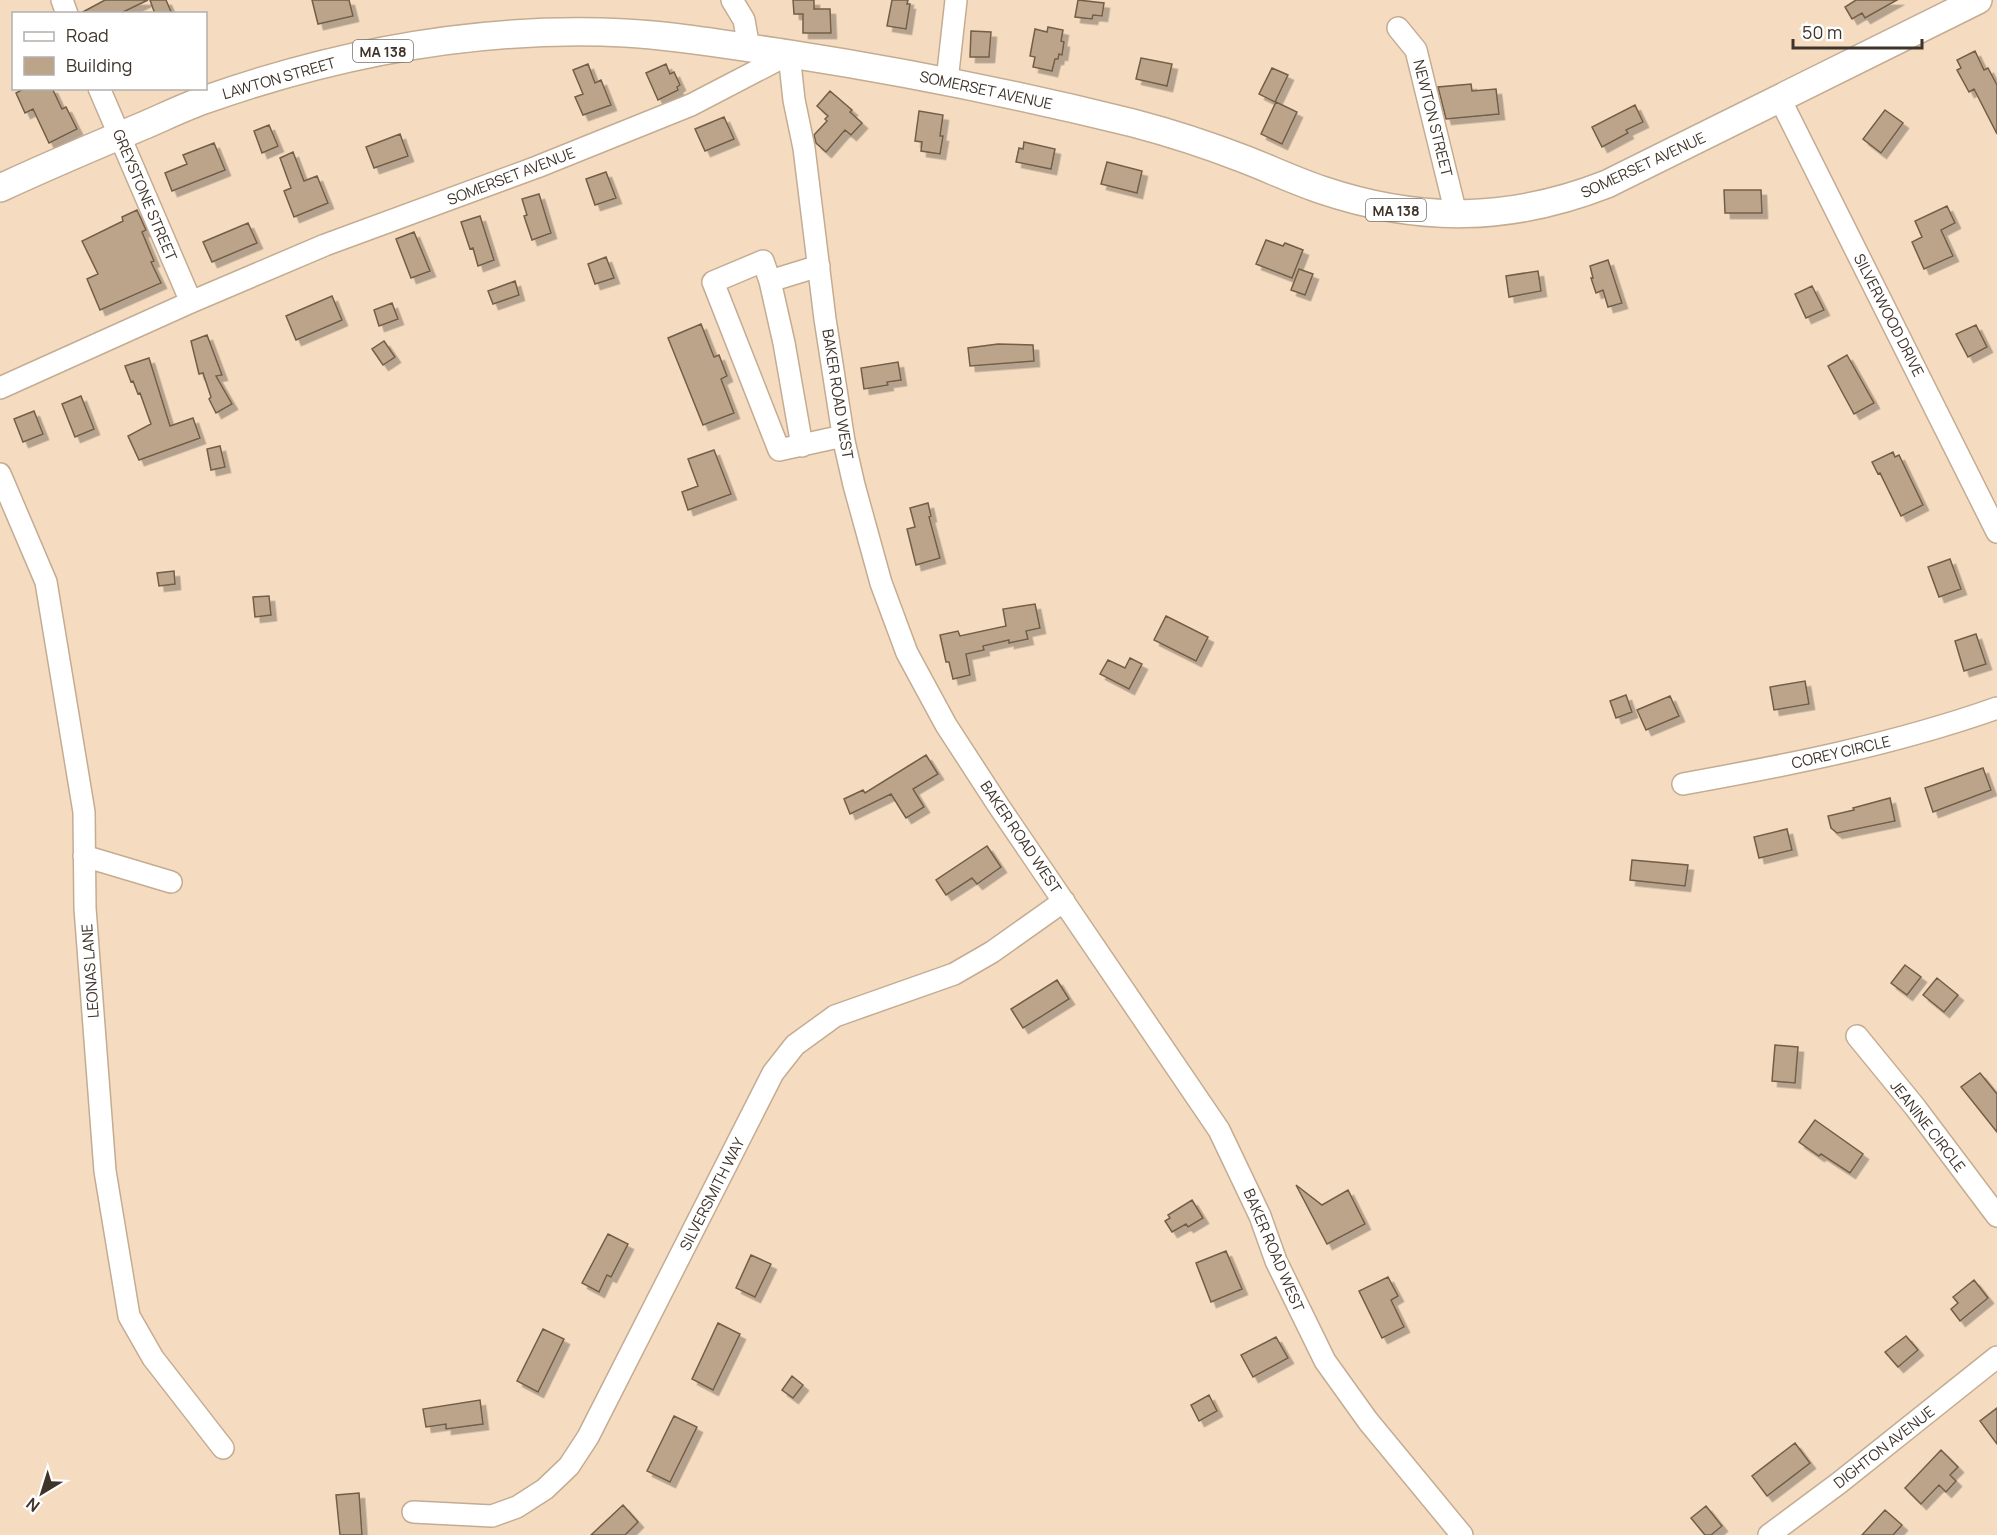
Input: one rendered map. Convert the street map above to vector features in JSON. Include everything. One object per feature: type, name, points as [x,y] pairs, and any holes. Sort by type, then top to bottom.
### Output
[{"type":"main road","name":"SOMERSET AVENUE","points":[[789,54],[1009,93],[1161,130],[1239,157],[1316,188],[1366,204],[1427,214],[1456,214],[1543,206],[1577,196],[1645,166],[1978,0]]},
{"type":"main road","name":"LAWTON STREET","points":[[0,188],[203,100],[294,71],[371,53],[484,36],[555,31],[628,33],[789,54]]},
{"type":"street","points":[[732,0],[744,20],[749,48]]},
{"type":"street","points":[[947,81],[956,0]]},
{"type":"street","name":"NEWTON STREET","points":[[1398,28],[1416,50],[1456,214]]},
{"type":"street","name":"BAKER ROAD WEST","points":[[789,54],[843,436],[874,560],[907,654],[946,724],[1219,1130],[1248,1188],[1289,1289],[1325,1360],[1374,1429],[1462,1535]]},
{"type":"street","name":"SOMERSET AVENUE","points":[[0,388],[190,302],[325,245],[537,167],[691,105],[789,54]]},
{"type":"street","name":"GREYSTONE STREET","points":[[100,90],[190,302]]},
{"type":"street","name":"SILVERWOOD DRIVE","points":[[1780,99],[1991,504],[1997,532]]},
{"type":"street","points":[[802,446],[784,343],[770,281],[763,261],[713,282],[779,450],[802,446],[843,436]]},
{"type":"street","points":[[770,281],[819,266]]},
{"type":"street","name":"LEONAS LANE","points":[[0,474],[46,582],[84,812],[85,908],[105,1172],[129,1316],[153,1358],[223,1448]]},
{"type":"street","name":"COREY CIRCLE","points":[[1683,784],[1844,753],[1953,723],[1997,708]]},
{"type":"street","points":[[84,855],[171,882]]},
{"type":"street","name":"SILVERSMITH WAY","points":[[413,1512],[492,1516],[527,1501],[545,1489],[569,1466],[588,1437],[773,1073],[795,1045],[835,1016],[954,974],[992,952],[1064,901]]},
{"type":"street","name":"JEANINE CIRCLE","points":[[1857,1036],[1915,1107],[1997,1216]]},
{"type":"street","name":"DIGHTON AVENUE","points":[[1769,1535],[1839,1483],[1997,1357]]},
{"type":"building","points":[[105,0],[148,0],[123,12],[83,12]]},
{"type":"building","points":[[150,0],[166,0],[171,12],[154,12]]},
{"type":"building","points":[[312,0],[349,0],[353,16],[318,24]]},
{"type":"building","points":[[793,0],[814,0],[814,9],[830,9],[831,33],[803,33],[803,14],[794,14]]},
{"type":"building","points":[[892,0],[908,0],[907,4],[910,4],[906,29],[887,26]]},
{"type":"building","points":[[1078,0],[1104,3],[1102,16],[1093,15],[1092,19],[1075,17]]},
{"type":"building","points":[[1856,0],[1897,0],[1865,18],[1862,13],[1852,19],[1845,7]]},
{"type":"building","points":[[1048,27],[1063,30],[1062,55],[1059,54],[1058,59],[1055,59],[1052,71],[1033,67],[1035,57],[1030,56],[1035,29],[1047,32]]},
{"type":"building","points":[[971,31],[991,32],[989,57],[970,57]]},
{"type":"building","points":[[1975,51],[1984,70],[1988,68],[1997,85],[1997,134],[1974,89],[1969,92],[1957,70],[1961,68],[1957,60]]},
{"type":"building","points":[[1141,58],[1172,64],[1167,86],[1136,79]]},
{"type":"building","points":[[588,64],[595,83],[601,80],[611,105],[583,115],[575,97],[583,94],[573,70]]},
{"type":"building","points":[[666,64],[670,74],[674,72],[680,85],[677,87],[678,90],[658,100],[646,73]]},
{"type":"building","points":[[1272,68],[1288,75],[1275,102],[1259,94]]},
{"type":"building","points":[[1471,84],[1472,91],[1496,89],[1499,114],[1446,119],[1438,87]]},
{"type":"building","points":[[21,90],[53,90],[62,109],[66,107],[77,129],[49,143],[33,109],[25,113],[16,93]]},
{"type":"building","points":[[830,91],[852,110],[850,112],[862,123],[851,135],[845,130],[826,152],[816,143],[814,135],[827,121],[825,119],[828,116],[817,106]]},
{"type":"building","points":[[1276,102],[1297,112],[1282,144],[1261,134]]},
{"type":"building","points":[[1635,105],[1643,122],[1626,130],[1628,133],[1602,147],[1592,127]]},
{"type":"building","points":[[1885,110],[1903,123],[1881,153],[1863,139]]},
{"type":"building","points":[[919,111],[943,115],[940,154],[921,151],[922,142],[915,141]]},
{"type":"building","points":[[724,117],[734,139],[705,151],[695,129]]},
{"type":"building","points":[[269,125],[278,146],[262,153],[254,131]]},
{"type":"building","points":[[400,134],[408,156],[374,168],[366,147]]},
{"type":"building","points":[[1024,142],[1055,149],[1051,169],[1016,162],[1019,148],[1023,149]]},
{"type":"building","points":[[214,143],[225,170],[172,191],[165,173],[187,164],[183,155]]},
{"type":"building","points":[[293,152],[304,181],[317,176],[328,203],[294,217],[284,191],[291,188],[280,158]]},
{"type":"building","points":[[1107,162],[1142,171],[1137,193],[1101,184]]},
{"type":"building","points":[[606,172],[616,198],[595,205],[586,179]]},
{"type":"building","points":[[1724,190],[1761,190],[1762,213],[1725,213]]},
{"type":"building","points":[[539,194],[551,233],[532,240],[524,216],[527,215],[522,199]]},
{"type":"building","points":[[1947,206],[1955,223],[1941,230],[1953,256],[1924,269],[1912,242],[1922,237],[1915,221]]},
{"type":"building","points":[[137,210],[146,230],[142,232],[154,261],[151,262],[161,283],[100,310],[87,279],[98,274],[82,241],[123,221],[122,217]]},
{"type":"building","points":[[480,216],[494,260],[478,266],[473,248],[470,249],[461,222]]},
{"type":"building","points":[[248,223],[257,243],[212,262],[203,242]]},
{"type":"building","points":[[414,232],[430,271],[411,278],[396,239]]},
{"type":"building","points":[[1266,240],[1283,246],[1285,243],[1303,250],[1292,278],[1256,264]]},
{"type":"building","points":[[606,257],[614,278],[595,284],[588,264]]},
{"type":"building","points":[[1608,260],[1622,303],[1608,307],[1603,290],[1596,293],[1590,266]]},
{"type":"building","points":[[1299,269],[1313,274],[1305,295],[1291,290]]},
{"type":"building","points":[[1538,271],[1541,291],[1509,297],[1506,276]]},
{"type":"building","points":[[515,281],[519,295],[493,304],[488,291]]},
{"type":"building","points":[[1812,286],[1824,310],[1806,318],[1795,294]]},
{"type":"building","points":[[332,296],[342,320],[296,340],[286,316]]},
{"type":"building","points":[[392,303],[398,319],[379,326],[374,310]]},
{"type":"building","points":[[701,324],[714,357],[719,355],[727,376],[721,379],[734,413],[703,425],[668,338]]},
{"type":"building","points":[[1976,325],[1987,347],[1968,357],[1956,334]]},
{"type":"building","points":[[207,335],[222,375],[216,376],[232,404],[216,413],[209,399],[211,397],[203,373],[199,374],[191,341]]},
{"type":"building","points":[[384,341],[395,357],[383,365],[372,349]]},
{"type":"building","points":[[998,344],[1033,345],[1034,361],[970,366],[968,348]]},
{"type":"building","points":[[1847,355],[1874,403],[1854,414],[1828,366]]},
{"type":"building","points":[[149,358],[170,426],[193,418],[200,438],[139,460],[128,436],[151,424],[140,393],[138,394],[133,381],[131,382],[125,366]]},
{"type":"building","points":[[898,362],[901,380],[864,389],[861,368]]},
{"type":"building","points":[[81,396],[94,429],[75,437],[62,404]]},
{"type":"building","points":[[34,411],[43,434],[23,442],[14,419]]},
{"type":"building","points":[[220,446],[225,467],[211,470],[207,449]]},
{"type":"building","points":[[714,450],[731,494],[688,510],[682,492],[698,486],[688,459]]},
{"type":"building","points":[[1893,452],[1895,457],[1899,455],[1923,505],[1901,516],[1880,473],[1878,474],[1872,462]]},
{"type":"building","points":[[928,503],[931,516],[929,517],[940,558],[916,565],[907,529],[915,527],[910,508]]},
{"type":"building","points":[[1950,559],[1961,589],[1939,597],[1928,567]]},
{"type":"building","points":[[174,571],[175,584],[159,586],[157,573]]},
{"type":"building","points":[[269,596],[271,615],[255,617],[253,597]]},
{"type":"building","points":[[1035,604],[1040,628],[1026,631],[1028,639],[1009,643],[1009,640],[983,646],[984,650],[966,654],[970,675],[953,679],[949,662],[946,662],[940,635],[958,631],[960,636],[1006,626],[1003,609]]},
{"type":"building","points":[[1166,616],[1208,637],[1196,661],[1154,640]]},
{"type":"building","points":[[1976,634],[1986,664],[1964,671],[1955,641]]},
{"type":"building","points":[[1130,658],[1142,664],[1129,689],[1100,674],[1108,660],[1125,668]]},
{"type":"building","points":[[1805,681],[1809,704],[1774,710],[1770,687]]},
{"type":"building","points":[[1626,695],[1632,712],[1616,718],[1610,701]]},
{"type":"building","points":[[1670,696],[1679,716],[1646,730],[1637,710]]},
{"type":"building","points":[[926,755],[938,774],[913,789],[924,807],[906,818],[891,794],[850,814],[844,799],[863,790],[865,793]]},
{"type":"building","points":[[1983,768],[1991,790],[1933,812],[1925,788]]},
{"type":"building","points":[[1890,798],[1895,821],[1837,833],[1831,828],[1828,816]]},
{"type":"building","points":[[1787,829],[1792,850],[1759,858],[1754,837]]},
{"type":"building","points":[[987,846],[1001,867],[977,884],[972,878],[946,895],[936,880]]},
{"type":"building","points":[[1632,860],[1688,865],[1685,886],[1630,880]]},
{"type":"building","points":[[1905,965],[1921,977],[1907,995],[1891,983]]},
{"type":"building","points":[[1937,978],[1958,995],[1944,1012],[1923,995]]},
{"type":"building","points":[[1057,980],[1069,999],[1023,1028],[1011,1009]]},
{"type":"building","points":[[1775,1045],[1798,1047],[1795,1083],[1772,1081]]},
{"type":"building","points":[[1980,1073],[1997,1094],[1997,1132],[1961,1087]]},
{"type":"building","points":[[1815,1120],[1863,1154],[1850,1173],[1799,1142]]},
{"type":"building","points":[[1296,1185],[1322,1205],[1348,1190],[1365,1224],[1327,1244]]},
{"type":"building","points":[[1192,1200],[1203,1218],[1188,1227],[1186,1224],[1172,1232],[1165,1221],[1170,1218],[1168,1215]]},
{"type":"building","points":[[608,1234],[628,1244],[611,1277],[607,1275],[599,1292],[582,1283]]},
{"type":"building","points":[[1226,1251],[1242,1289],[1211,1302],[1196,1263]]},
{"type":"building","points":[[751,1255],[771,1264],[755,1297],[736,1288]]},
{"type":"building","points":[[1388,1277],[1398,1296],[1391,1300],[1404,1327],[1382,1338],[1359,1291]]},
{"type":"building","points":[[1974,1280],[1988,1298],[1960,1321],[1951,1309],[1958,1303],[1953,1297]]},
{"type":"building","points":[[718,1323],[740,1334],[713,1390],[692,1379]]},
{"type":"building","points":[[543,1329],[564,1339],[538,1392],[517,1381]]},
{"type":"building","points":[[1906,1336],[1918,1350],[1898,1367],[1885,1352]]},
{"type":"building","points":[[1276,1337],[1288,1358],[1253,1377],[1241,1355]]},
{"type":"building","points":[[792,1376],[803,1385],[793,1398],[782,1390]]},
{"type":"building","points":[[1209,1395],[1217,1411],[1199,1421],[1191,1405]]},
{"type":"building","points":[[480,1400],[483,1424],[446,1429],[446,1424],[426,1427],[423,1409]]},
{"type":"building","points":[[1997,1408],[1997,1444],[1980,1421]]},
{"type":"building","points":[[674,1416],[697,1427],[670,1482],[647,1471]]},
{"type":"building","points":[[1795,1443],[1810,1463],[1767,1496],[1752,1476]]},
{"type":"building","points":[[1941,1450],[1958,1467],[1950,1475],[1956,1481],[1946,1492],[1939,1485],[1921,1504],[1905,1488]]},
{"type":"building","points":[[359,1493],[362,1535],[340,1535],[336,1495]]},
{"type":"building","points":[[623,1505],[638,1522],[625,1535],[591,1535]]},
{"type":"building","points":[[1706,1506],[1722,1526],[1711,1535],[1705,1535],[1691,1518]]},
{"type":"building","points":[[1885,1510],[1902,1525],[1893,1535],[1862,1535]]}]
